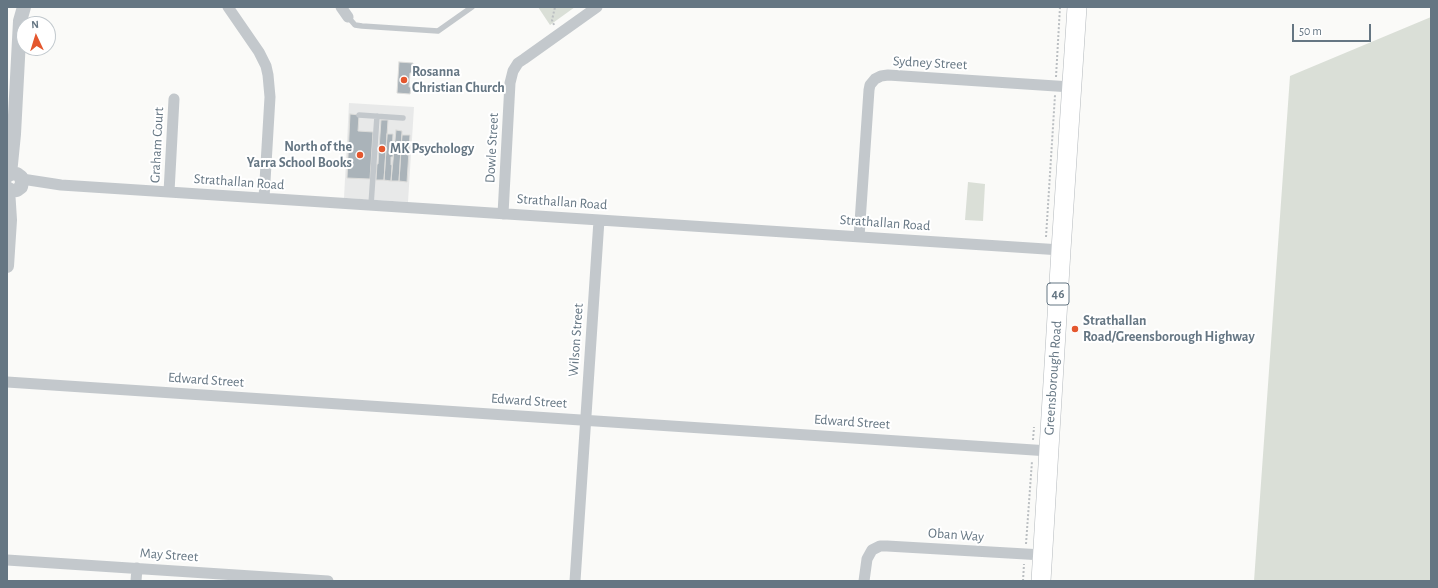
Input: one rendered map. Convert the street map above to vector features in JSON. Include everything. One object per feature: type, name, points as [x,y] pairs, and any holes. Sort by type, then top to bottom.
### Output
[{"type":"highway","name":"Greensborough Road","points":[[1041,581],[1034,555],[1063,86],[1077,7]]},
{"type":"street","points":[[14,182],[14,134],[20,21],[24,7]]},
{"type":"street","points":[[228,7],[259,52],[266,66],[268,75],[270,97],[264,198]]},
{"type":"street","points":[[341,7],[348,17]]},
{"type":"street","name":"Dowle Street","points":[[503,214],[510,83],[513,71],[518,63],[597,7]]},
{"type":"street","points":[[7,266],[10,220],[17,161],[24,56]]},
{"type":"street","name":"Sydney Street","points":[[859,237],[869,90],[870,85],[875,79],[888,75],[1063,86]]},
{"type":"street","name":"Graham Court","points":[[169,192],[174,99]]},
{"type":"street","name":"Strathallan Road","points":[[14,182],[1053,249]]},
{"type":"street","name":"Wilson Street","points":[[575,581],[599,220]]},
{"type":"street","name":"Edward Street","points":[[7,382],[1041,450]]},
{"type":"street","name":"Oban Way","points":[[864,581],[865,565],[870,553],[876,548],[887,546],[1034,555]]},
{"type":"street","name":"May Street","points":[[7,560],[328,581]]},
{"type":"street","points":[[136,581],[137,568]]},
{"type":"lane","points":[[348,17],[354,25],[438,31],[472,7]]},
{"type":"lane","points":[[359,115],[403,118]]},
{"type":"lane","points":[[371,205],[377,116]]},
{"type":"path","points":[[554,25],[552,20],[555,7]]},
{"type":"path","points":[[1053,249],[1063,86],[1060,7]]},
{"type":"path","points":[[1023,581],[1034,555],[1041,450],[1035,424]]},
{"type":"shaded area","points":[[538,7],[575,7],[550,25]]},
{"type":"shaded area","points":[[1431,17],[1431,581],[1254,581],[1290,76]]},
{"type":"shaded area","points":[[349,103],[414,107],[408,202],[344,198]]},
{"type":"shaded area","points":[[968,182],[985,184],[983,221],[965,220]]},
{"type":"building","name":"Rosanna Christian Church","points":[[399,62],[413,63],[413,73],[410,73],[410,94],[397,93]]},
{"type":"building","name":"North of the Yarra School Books","points":[[350,114],[359,115],[358,131],[373,132],[370,179],[347,178]]},
{"type":"building","name":"MK Psychology","points":[[381,120],[388,120],[384,180],[376,180],[378,164]]},
{"type":"building","points":[[396,130],[402,131],[399,181],[391,181]]},
{"type":"building","points":[[387,134],[393,134],[391,181],[384,180]]},
{"type":"building","points":[[402,135],[410,135],[407,182],[399,181]]},
{"type":"place","name":"Rosanna Christian Church","points":[[404,80]]},
{"type":"place","name":"MK Psychology","points":[[382,149]]},
{"type":"place","name":"North of the Yarra School Books","points":[[360,155]]},
{"type":"place","name":"Strathallan Road/Greensborough Highway","points":[[1075,329]]}]
